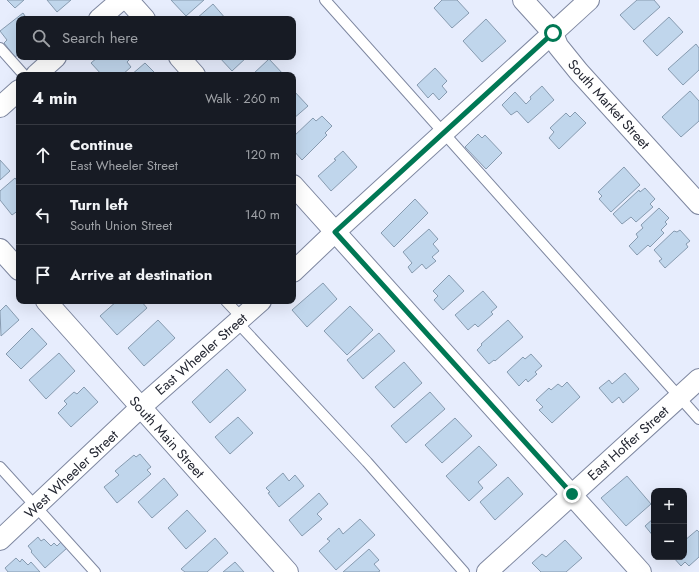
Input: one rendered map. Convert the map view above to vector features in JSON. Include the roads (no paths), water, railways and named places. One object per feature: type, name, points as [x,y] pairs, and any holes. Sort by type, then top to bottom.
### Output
[{"type":"street","points":[[102,16],[121,0]]},
{"type":"street","points":[[128,0],[142,16]]},
{"type":"street","name":"South Market Street","points":[[523,0],[553,33],[558,46],[579,72],[699,204]]},
{"type":"street","points":[[296,269],[589,0]]},
{"type":"street","points":[[39,72],[53,60]]},
{"type":"street","points":[[182,60],[192,72]]},
{"type":"street","points":[[0,107],[16,93]]},
{"type":"street","points":[[296,188],[641,572]]},
{"type":"street","points":[[0,249],[16,267]]},
{"type":"street","name":"South Main Street","points":[[49,304],[288,572]]},
{"type":"street","name":"East Wheeler Street","points":[[141,407],[258,304]]},
{"type":"street","name":"East Hoffer Street","points":[[487,572],[699,379]]},
{"type":"street","name":"West Wheeler Street","points":[[0,540],[141,407]]},
{"type":"lane","points":[[325,0],[699,419]]},
{"type":"lane","points":[[0,48],[21,72]]},
{"type":"lane","points":[[228,304],[240,320],[464,572]]},
{"type":"lane","points":[[0,467],[95,572]]}]
